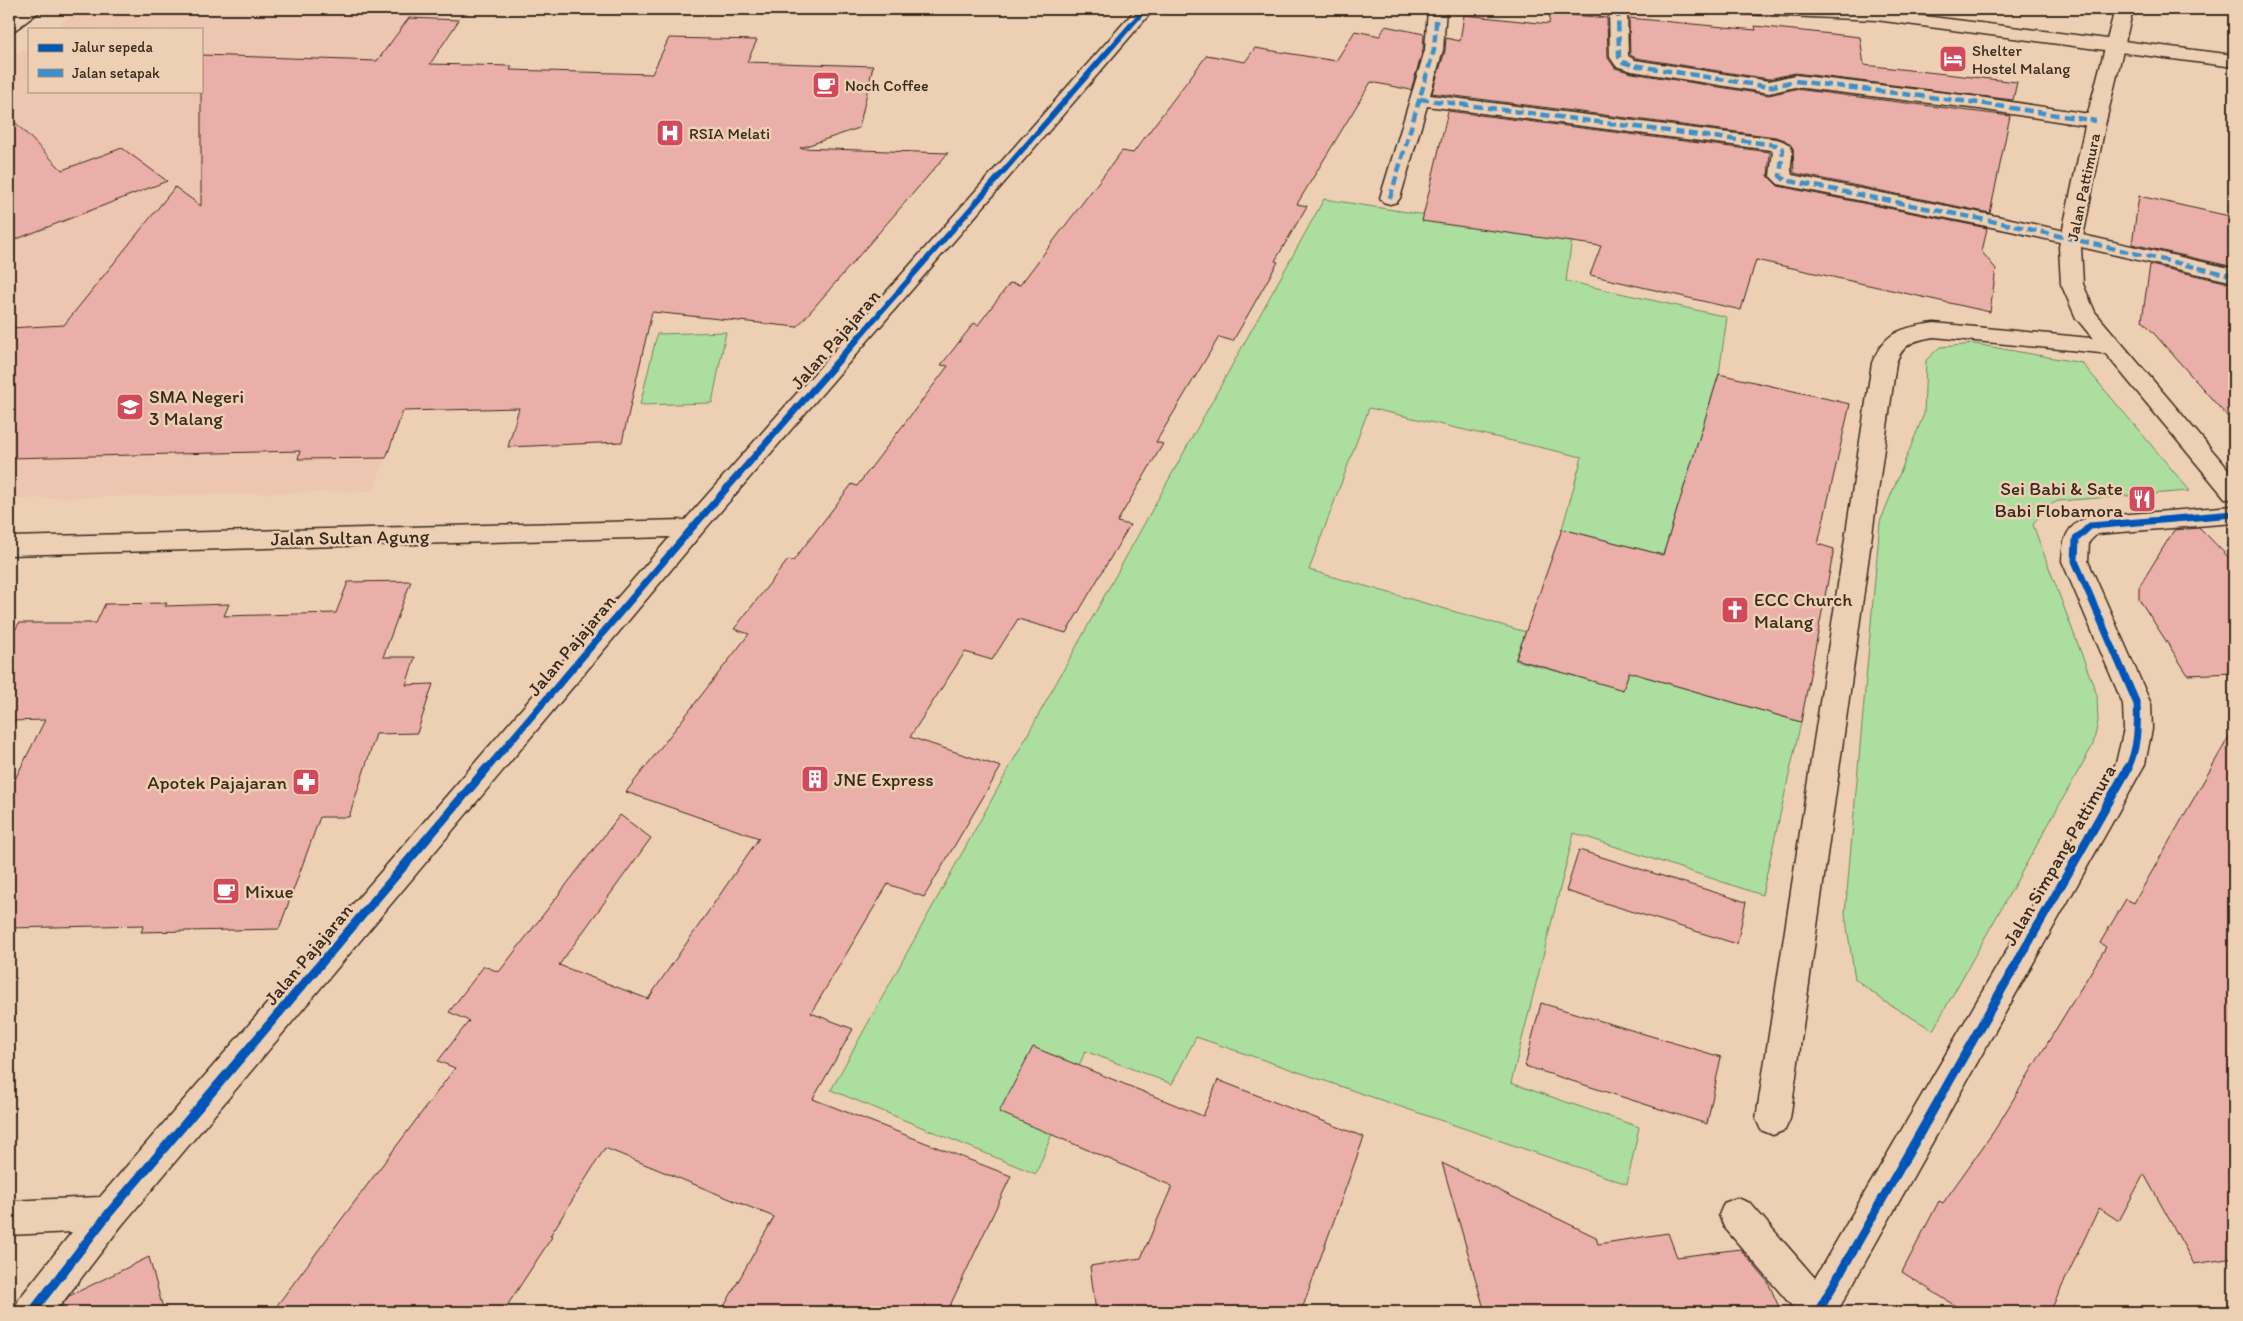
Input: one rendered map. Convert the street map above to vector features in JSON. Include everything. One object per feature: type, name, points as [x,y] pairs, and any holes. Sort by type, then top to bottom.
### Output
[{"type":"street","points":[[9,26],[34,9]]},
{"type":"street","name":"Jalan Pajajaran","points":[[32,1312],[109,1213],[692,528],[1145,9]]},
{"type":"street","points":[[1390,198],[1434,50],[1437,9]]},
{"type":"street","points":[[1618,9],[1619,57],[1623,62],[1632,65],[1769,87],[1795,81],[1979,103],[2096,121]]},
{"type":"street","points":[[1742,9],[1877,12],[2234,61]]},
{"type":"street","name":"Jalan Pattimura","points":[[2124,9],[2096,121],[2070,247],[2072,284],[2084,313],[2234,492]]},
{"type":"street","points":[[1420,99],[1776,145],[1783,150],[1780,176],[1785,180],[2001,223],[2234,276]]},
{"type":"street","points":[[1773,1120],[1882,373],[1888,350],[1896,340],[1907,334],[1934,330],[2111,347]]},
{"type":"street","name":"Jalan Simpang Pattimura","points":[[1818,1310],[2130,764],[2138,729],[2137,704],[2075,561],[2076,539],[2090,526],[2234,514]]},
{"type":"street","name":"Jalan Sultan Agung","points":[[9,546],[692,528]]},
{"type":"street","points":[[9,1218],[109,1213]]},
{"type":"street","points":[[1737,1215],[1818,1310]]},
{"type":"shaded area","points":[[82,9],[415,11],[309,152],[465,245],[373,491],[9,499],[9,59],[28,47],[28,92],[202,92],[202,28],[55,28]]},
{"type":"green space","points":[[1324,199],[1572,238],[1566,281],[1727,317],[1719,374],[1663,555],[1562,529],[1582,457],[1369,408],[1309,570],[1526,632],[1515,660],[1623,689],[1629,672],[1801,722],[1762,895],[1574,833],[1511,1083],[1639,1127],[1627,1184],[1196,1037],[1172,1084],[1085,1051],[1036,1174],[831,1090]]},
{"type":"green space","points":[[726,332],[712,403],[640,405],[657,334]]},
{"type":"green space","points":[[1975,344],[2082,363],[2190,491],[2058,501],[2044,508],[2033,525],[2097,695],[2098,722],[2093,745],[1933,1030],[1885,1002],[1855,979],[1845,914],[1880,522],[1924,414],[1926,360],[1940,347]]},
{"type":"building","points":[[1550,13],[1607,18],[1608,58],[1615,68],[1632,73],[1769,95],[1795,89],[2010,116],[1990,213],[1794,173],[1793,148],[1785,140],[1776,137],[1432,93],[1445,51],[1446,38],[1460,41],[1464,15],[1549,24]]},
{"type":"building","points":[[409,18],[459,20],[430,64],[512,66],[510,70],[652,74],[669,38],[757,40],[747,62],[873,66],[859,128],[800,148],[948,153],[797,327],[652,312],[622,442],[508,447],[519,408],[403,411],[386,458],[298,459],[300,451],[9,458],[9,328],[64,325],[175,187],[201,206],[202,55],[377,61]]},
{"type":"building","points":[[1629,18],[1756,30],[1755,26],[1860,37],[1864,65],[2017,82],[2013,100],[1795,73],[1769,79],[1636,58],[1630,55]]},
{"type":"building","points":[[1385,26],[1424,34],[1423,50],[1411,90],[1371,82],[1297,204],[1307,206],[1275,261],[1278,262],[1233,341],[1219,337],[1156,442],[1163,444],[1117,522],[1130,525],[1066,633],[1018,619],[992,660],[965,652],[910,737],[1001,767],[924,897],[888,884],[811,1013],[853,1029],[813,1099],[1011,1176],[947,1312],[721,1312],[774,1217],[605,1148],[550,1236],[552,1237],[503,1312],[272,1312],[455,1068],[438,1061],[469,1021],[449,1012],[484,966],[499,972],[620,815],[651,838],[559,965],[648,999],[759,838],[626,792],[749,634],[734,629],[788,560],[793,561],[852,484],[857,486],[948,366],[941,365],[974,323],[978,325],[1010,283],[1020,285],[1122,151],[1133,153],[1207,55],[1245,62],[1255,48],[1336,61],[1355,31],[1380,36]]},
{"type":"building","points":[[1448,111],[1770,152],[1768,176],[1778,186],[1987,228],[1982,252],[1996,269],[1990,312],[1756,260],[1741,310],[1590,275],[1601,246],[1422,221]]},
{"type":"building","points":[[9,116],[62,170],[122,148],[167,181],[9,242]]},
{"type":"building","points":[[2139,196],[2234,217],[2234,267],[2132,244]]},
{"type":"building","points":[[2150,265],[2234,284],[2234,424],[2142,320]]},
{"type":"building","points":[[1719,374],[1850,404],[1818,544],[1834,549],[1801,722],[1629,672],[1623,690],[1516,659],[1562,529],[1663,555]]},
{"type":"building","points":[[2200,528],[2234,563],[2234,673],[2188,675],[2139,599],[2139,587],[2174,530]]},
{"type":"building","points":[[411,581],[383,657],[415,657],[406,685],[433,684],[417,733],[376,734],[349,817],[320,817],[279,929],[141,932],[144,925],[9,928],[9,791],[45,720],[9,721],[9,641],[19,623],[96,623],[105,604],[167,603],[165,606],[229,604],[224,616],[336,613],[348,582]]},
{"type":"building","points":[[2234,728],[2234,1258],[2194,1264],[2144,1174],[2119,1221],[2099,1208],[2050,1312],[1965,1312],[1902,1272],[1939,1201],[1943,1203],[1994,1131],[2106,947],[2100,943],[2126,899],[2134,903]]},
{"type":"building","points":[[1579,850],[1746,902],[1737,944],[1566,891]]},
{"type":"building","points":[[1541,1003],[1721,1057],[1707,1124],[1525,1066]]},
{"type":"building","points":[[1033,1047],[1203,1116],[1218,1080],[1364,1137],[1301,1312],[1096,1312],[1090,1266],[1141,1258],[1172,1186],[999,1112]]},
{"type":"building","points":[[1442,1163],[1596,1237],[1598,1244],[1668,1233],[1677,1257],[1740,1249],[1768,1282],[1781,1312],[1485,1312]]},
{"type":"building","points":[[149,1257],[164,1312],[57,1312],[69,1296]]},
{"type":"marked path","points":[[1390,198],[1434,50],[1437,9]]},
{"type":"marked path","points":[[1618,9],[1619,57],[1623,62],[1632,65],[1769,87],[1795,81],[1979,103],[2096,121]]},
{"type":"marked path","points":[[1420,99],[1776,145],[1783,149],[1780,176],[1785,180],[2011,225],[2234,276]]},
{"type":"cycle path","points":[[32,1312],[109,1213],[692,528],[1145,9]]},
{"type":"cycle path","points":[[1818,1312],[2130,764],[2138,729],[2137,704],[2075,561],[2076,539],[2090,526],[2234,514]]},
{"type":"place","name":"Shelter Hostel Malang","points":[[1953,59]]},
{"type":"place","name":"Noch Coffee","points":[[826,85]]},
{"type":"place","name":"RSIA Melati","points":[[670,133]]},
{"type":"place","name":"SMA Negeri 3 Malang","points":[[130,407]]},
{"type":"place","name":"Sei Babi & Sate Babi Flobamora","points":[[2142,499]]},
{"type":"place","name":"ECC Church Malang","points":[[1735,610]]},
{"type":"place","name":"JNE Express","points":[[815,779]]},
{"type":"place","name":"Apotek Pajajaran","points":[[306,782]]},
{"type":"place","name":"Mixue","points":[[226,891]]}]
